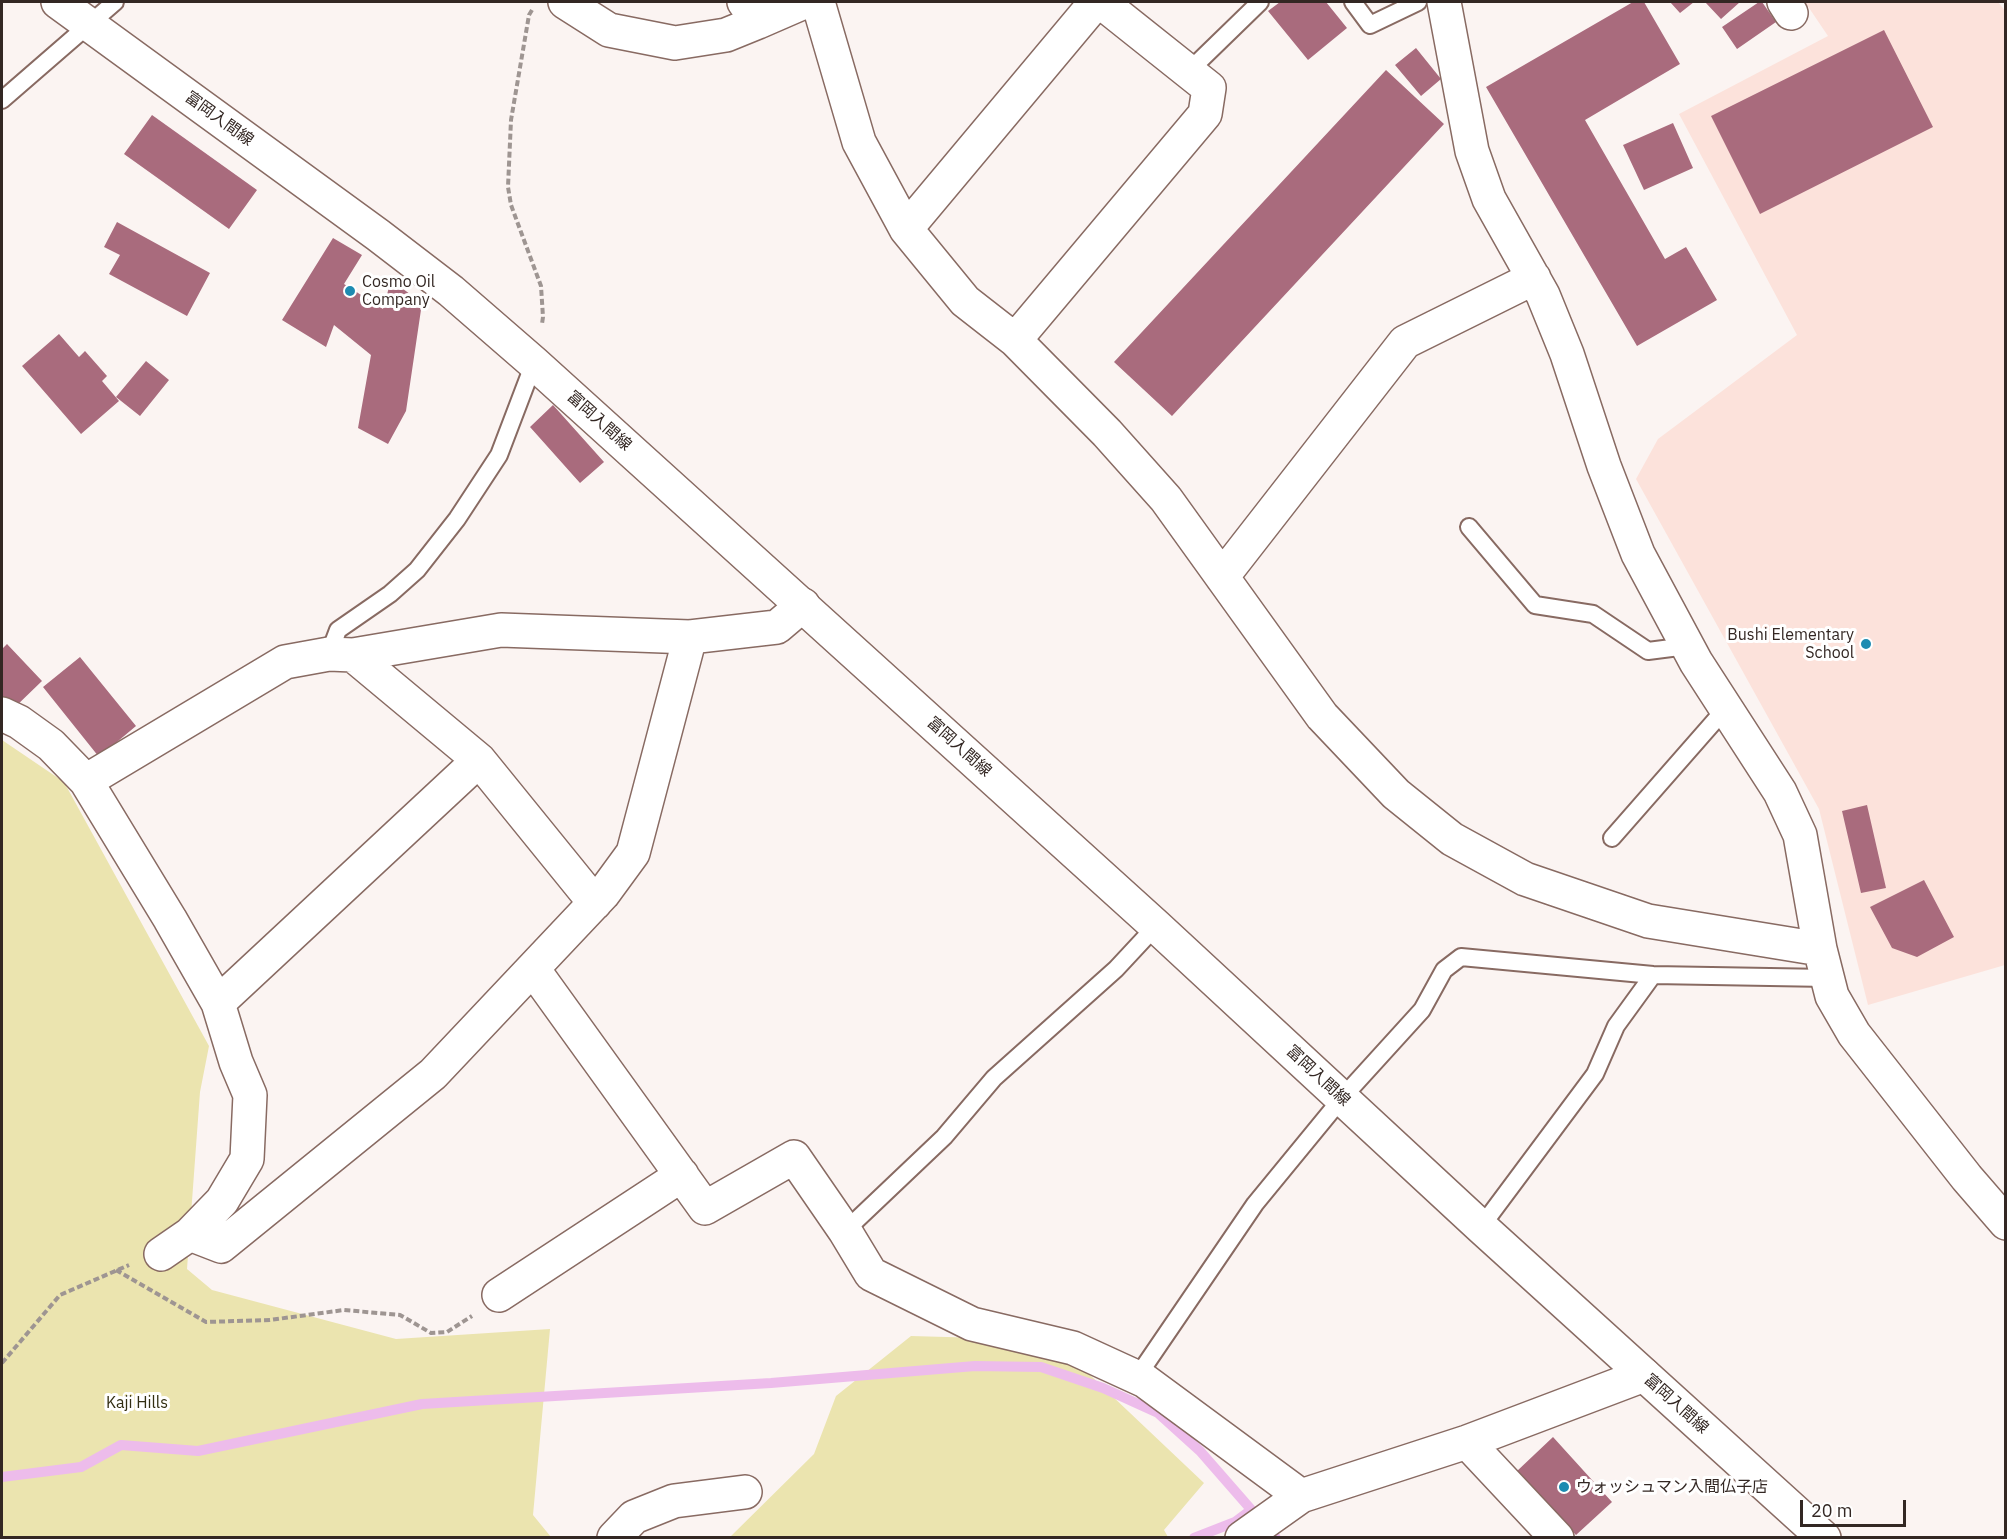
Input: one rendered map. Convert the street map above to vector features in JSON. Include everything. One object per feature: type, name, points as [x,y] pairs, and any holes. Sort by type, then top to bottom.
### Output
[{"type":"street","name":"富岡入間線","points":[[58,2],[378,235],[451,291],[534,363],[1156,926],[1481,1227],[1824,1538]]},
{"type":"street","points":[[565,2],[609,30],[675,43],[726,35],[751,12],[804,2]]},
{"type":"street","points":[[818,2],[859,142],[906,229],[965,301],[1015,340],[1107,433],[1166,499],[1322,716],[1396,794],[1452,839],[1525,879],[1648,921],[1824,963]]},
{"type":"street","points":[[906,229],[1096,2]]},
{"type":"street","points":[[1015,340],[1205,114],[1209,88],[1101,2]]},
{"type":"street","points":[[1444,2],[1472,151],[1489,199],[1543,294],[1567,354],[1604,466],[1638,554],[1688,646],[1780,792],[1800,835],[1832,996],[1854,1034],[2006,1223]]},
{"type":"street","points":[[1222,577],[1406,342],[1534,279]]},
{"type":"street","points":[[86,781],[285,662],[501,630],[690,637],[777,627],[802,605]]},
{"type":"street","points":[[190,1234],[221,1246],[434,1074],[595,903],[633,853],[690,637]]},
{"type":"street","points":[[341,654],[479,760],[595,903]]},
{"type":"street","points":[[2,714],[19,722],[51,745],[86,781],[170,919],[218,1004],[236,1062],[250,1095],[247,1159],[222,1201],[190,1234],[161,1254]]},
{"type":"street","points":[[218,1004],[479,760]]},
{"type":"street","points":[[533,969],[705,1208],[794,1157],[845,1231],[871,1274],[972,1324],[1073,1348],[1145,1381],[1290,1503]]},
{"type":"street","points":[[499,1295],[682,1175]]},
{"type":"street","points":[[1246,1536],[1290,1503],[1467,1443],[1644,1375]]},
{"type":"street","points":[[1467,1443],[1557,1538]]},
{"type":"street","points":[[614,1538],[634,1517],[674,1501],[745,1492]]},
{"type":"lane","points":[[2,100],[115,2]]},
{"type":"lane","points":[[1189,71],[1260,2]]},
{"type":"lane","points":[[1353,2],[1370,25],[1418,2]]},
{"type":"lane","points":[[341,654],[338,630],[390,594],[417,570],[457,519],[499,455],[534,363]]},
{"type":"lane","points":[[1469,527],[1534,605],[1593,614],[1648,651],[1688,646]]},
{"type":"lane","points":[[1612,838],[1726,708]]},
{"type":"lane","points":[[845,1231],[944,1137],[994,1078],[1116,969],[1156,926]]},
{"type":"lane","points":[[1137,1377],[1255,1204],[1342,1098],[1422,1010],[1444,970],[1461,957],[1653,975],[1824,963]]},
{"type":"lane","points":[[1481,1227],[1595,1074],[1616,1026],[1653,975]]},
{"type":"path","points":[[533,8],[529,15],[511,120],[508,187],[511,205],[541,286],[543,317],[534,363]]},
{"type":"path","points":[[2,1363],[60,1295],[116,1270],[161,1254]]},
{"type":"path","points":[[116,1270],[206,1322],[270,1320],[344,1310],[400,1315],[431,1333],[447,1332],[499,1295]]},
{"type":"shaded area","name":"Bushi Elementary School","points":[[1805,2],[1998,2],[2006,12],[2005,965],[1868,1005],[1819,809],[1636,479],[1658,439],[1797,335],[1679,114],[1828,36]]},
{"type":"green space","name":"Kaji Hills","points":[[2,740],[64,782],[209,1046],[200,1092],[187,1269],[212,1290],[396,1339],[550,1329],[533,1515],[551,1537],[2,1537]]},
{"type":"green space","points":[[911,1336],[1053,1340],[1204,1483],[1164,1530],[1168,1537],[729,1538],[814,1454],[836,1396]]},
{"type":"building","points":[[1280,2],[1326,2],[1347,28],[1308,60],[1268,11]]},
{"type":"building","points":[[1633,2],[1644,2],[1680,64],[1585,120],[1665,259],[1686,247],[1717,300],[1637,346],[1486,87]]},
{"type":"building","points":[[1670,2],[1694,2],[1680,13]]},
{"type":"building","points":[[1705,2],[1740,2],[1721,19]]},
{"type":"building","points":[[1762,2],[1776,22],[1737,49],[1722,27]]},
{"type":"building","points":[[1884,30],[1933,127],[1760,214],[1711,116]]},
{"type":"building","points":[[1416,48],[1441,79],[1421,96],[1395,65]]},
{"type":"building","points":[[1386,70],[1444,124],[1172,416],[1114,362]]},
{"type":"building","points":[[152,115],[257,190],[229,229],[124,154]]},
{"type":"building","points":[[1673,123],[1693,168],[1644,190],[1623,145]]},
{"type":"building","points":[[117,222],[210,273],[187,316],[109,274],[120,255],[104,247]]},
{"type":"building","points":[[333,238],[362,255],[344,284],[383,309],[391,280],[422,303],[406,411],[388,444],[358,428],[371,355],[334,325],[326,347],[282,320]]},
{"type":"building","points":[[59,334],[79,357],[85,351],[107,376],[102,381],[119,401],[81,434],[22,366]]},
{"type":"building","points":[[146,361],[169,380],[140,416],[116,397]]},
{"type":"building","points":[[553,405],[604,462],[580,483],[530,427]]},
{"type":"building","points":[[7,644],[42,681],[13,709],[2,697],[2,649]]},
{"type":"building","points":[[80,657],[136,726],[99,757],[43,687]]},
{"type":"building","points":[[1867,805],[1886,888],[1861,893],[1842,811]]},
{"type":"building","points":[[1924,880],[1954,937],[1917,957],[1892,948],[1870,907]]},
{"type":"building","name":"ウォッシュマン入間仏子店","points":[[1553,1437],[1612,1502],[1576,1535],[1516,1472]]},
{"type":"waterway","points":[[2,1477],[81,1467],[121,1445],[198,1451],[422,1404],[771,1383],[975,1366],[1041,1367],[1103,1388],[1158,1413],[1200,1451],[1276,1538]]},
{"type":"waterway","points":[[1194,1538],[1235,1522],[1251,1510]]},
{"type":"place","name":"Cosmo Oil Company","points":[[350,291]]},
{"type":"place","name":"Bushi Elementary School","points":[[1866,644]]},
{"type":"place","name":"ウォッシュマン入間仏子店","points":[[1564,1487]]}]
